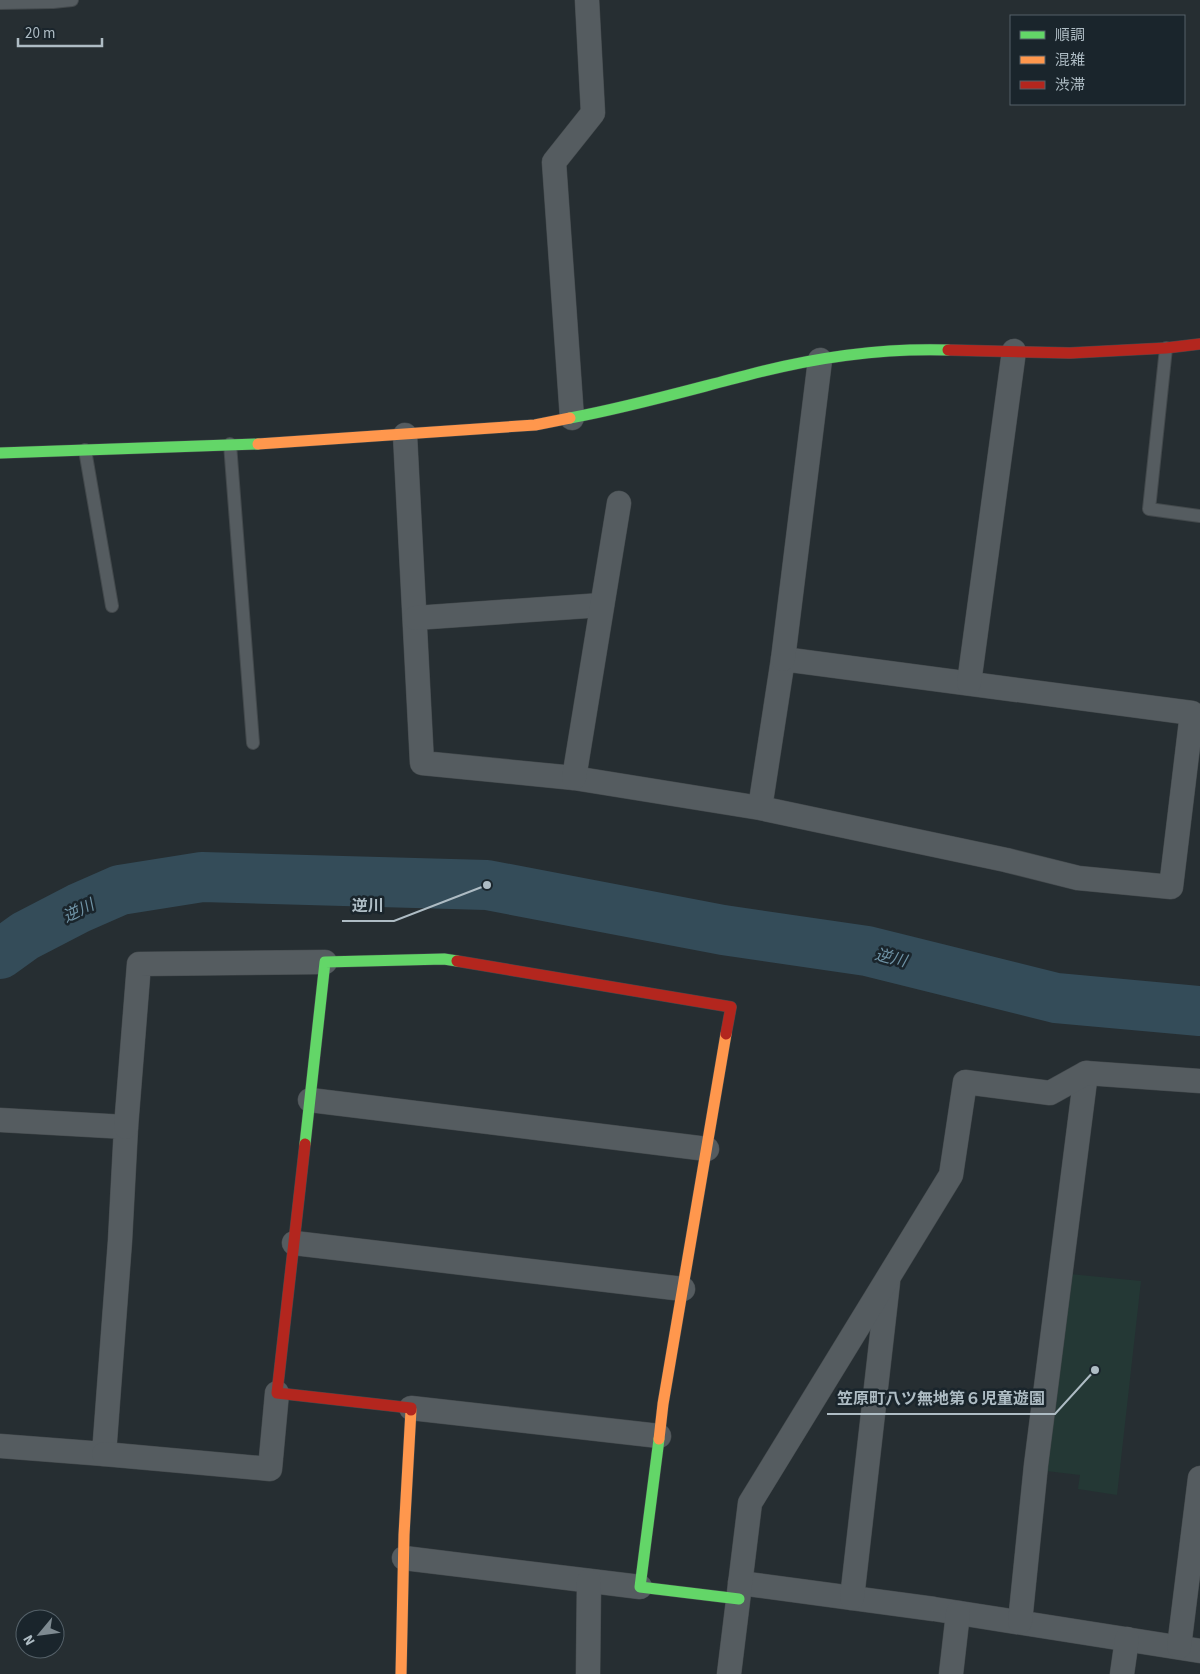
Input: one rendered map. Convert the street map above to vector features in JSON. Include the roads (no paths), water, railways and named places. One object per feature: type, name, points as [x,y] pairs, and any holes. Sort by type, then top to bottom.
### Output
[{"type":"street","points":[[572,418],[554,162],[593,113],[587,0]]},
{"type":"street","points":[[0,453],[289,442],[535,425],[619,409],[750,374],[820,360],[919,349],[1070,353],[1166,348],[1200,344]]},
{"type":"street","points":[[969,684],[1014,351]]},
{"type":"street","points":[[760,808],[783,659],[820,360]]},
{"type":"street","points":[[405,435],[422,763],[574,778],[760,808],[1006,860],[1078,878],[1171,887],[1192,713],[783,659]]},
{"type":"street","points":[[574,778],[619,503]]},
{"type":"street","points":[[415,618],[602,605]]},
{"type":"street","points":[[104,1454],[139,964],[444,959],[731,1007],[658,1436],[640,1587]]},
{"type":"street","points":[[0,1446],[270,1469],[325,962]]},
{"type":"street","points":[[1020,1622],[1036,1465],[1086,1073]]},
{"type":"street","points":[[728,1674],[750,1502],[951,1175],[965,1082],[1050,1093],[1086,1073],[1200,1080]]},
{"type":"street","points":[[310,1100],[707,1149]]},
{"type":"street","points":[[0,1120],[126,1127]]},
{"type":"street","points":[[294,1243],[683,1289]]},
{"type":"street","points":[[852,1598],[889,1274]]},
{"type":"street","points":[[277,1393],[658,1436]]},
{"type":"street","points":[[401,1674],[411,1408]]},
{"type":"street","points":[[404,1558],[640,1587],[852,1598],[1189,1649],[1200,1478]]},
{"type":"street","points":[[588,1674],[590,1581]]},
{"type":"street","points":[[951,1674],[958,1613]]},
{"type":"street","points":[[1122,1674],[1127,1639]]},
{"type":"lane","points":[[0,3],[72,0]]},
{"type":"lane","points":[[1166,348],[1149,509],[1200,516]]},
{"type":"lane","points":[[230,444],[254,743]]},
{"type":"lane","points":[[85,450],[112,606]]},
{"type":"water","points":[[21,928],[31,944],[0,965],[0,943]]},
{"type":"waterway","name":"逆川","points":[[0,954],[25,936],[79,908],[120,890],[202,877],[487,885],[723,930],[867,951],[1056,998],[1200,1011]]},
{"type":"place","name":"逆川","points":[[487,885]]},
{"type":"place","name":"笠原町八ツ無地第６児童遊園","points":[[1095,1370]]}]
